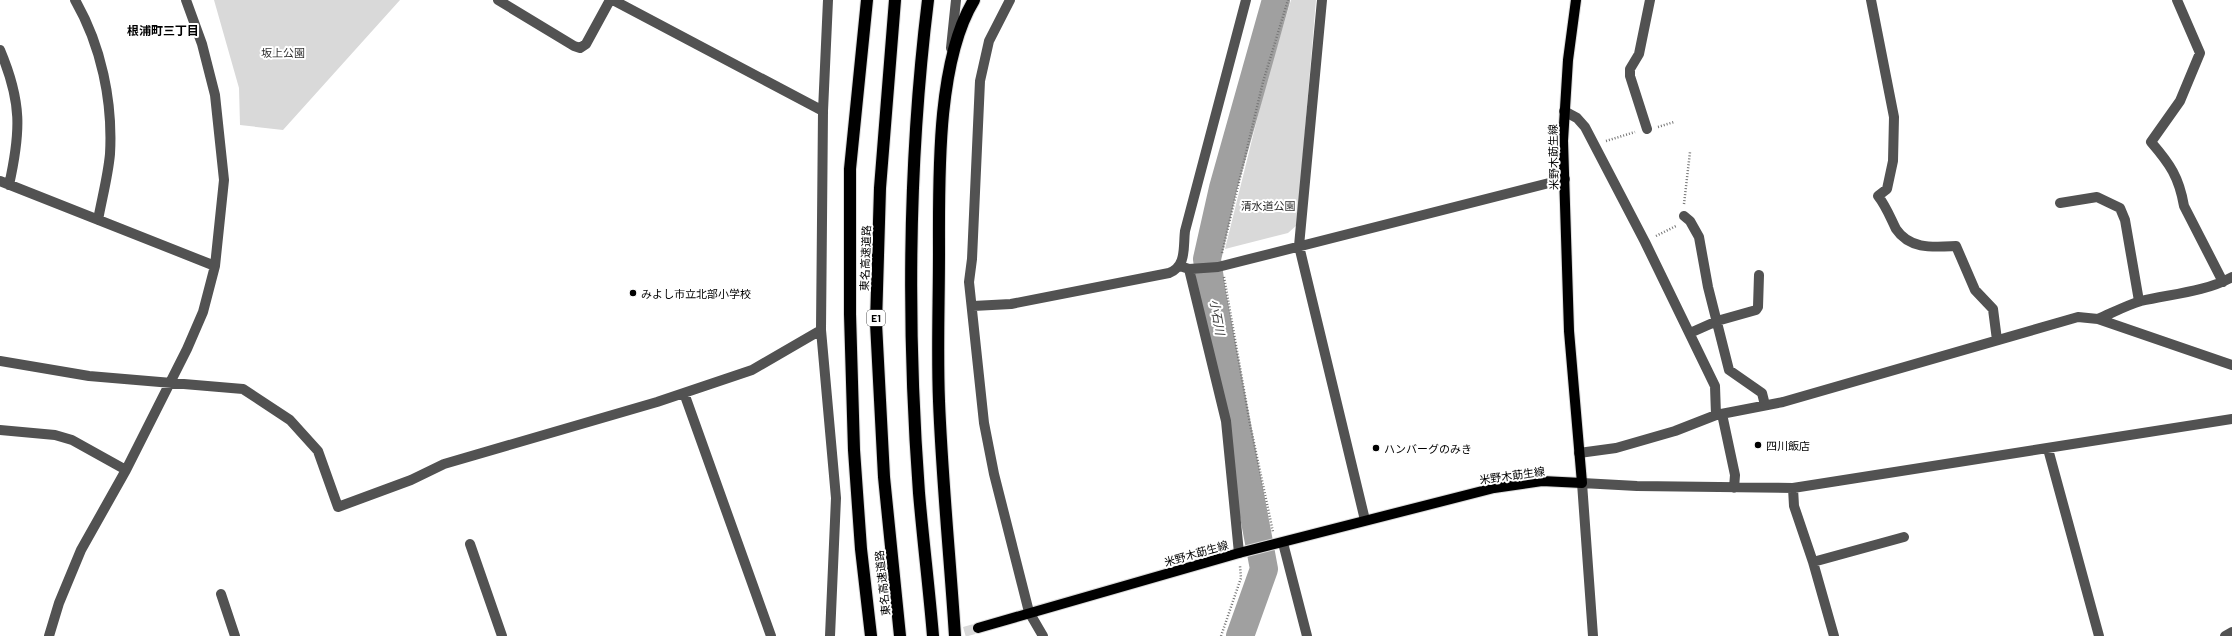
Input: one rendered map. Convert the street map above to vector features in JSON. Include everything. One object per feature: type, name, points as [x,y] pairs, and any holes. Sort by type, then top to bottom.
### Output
[{"type":"highway","points":[[868,0],[850,170],[850,314],[854,450],[861,549],[871,636]]},
{"type":"highway","name":"東名高速道路","points":[[895,0],[880,188],[876,323],[884,477],[900,636]]},
{"type":"highway","points":[[928,0],[912,185],[912,322],[919,492],[933,636]]},
{"type":"highway","points":[[955,636],[939,400],[939,214],[943,130],[950,59],[962,24],[974,0]]},
{"type":"main road","name":"米野木莇生線","points":[[978,628],[1240,553],[1494,488],[1542,480],[1582,483],[1569,331],[1564,111],[1576,0]]},
{"type":"street","points":[[75,0],[98,50],[106,92],[110,153],[107,180],[98,220]]},
{"type":"street","points":[[49,636],[59,603],[81,550],[126,470],[171,383],[203,312],[215,266],[224,180],[215,95],[202,44],[186,0]]},
{"type":"street","points":[[498,0],[574,46],[580,48],[586,44],[612,0],[823,111]]},
{"type":"street","points":[[828,0],[823,111],[821,330],[836,498],[830,636]]},
{"type":"street","points":[[950,59],[956,0]]},
{"type":"street","points":[[1010,0],[989,41],[980,81],[972,259],[969,282],[973,306],[984,423],[1030,612],[1043,636]]},
{"type":"street","points":[[1240,553],[1226,421],[1189,268],[1183,259],[1185,231],[1246,0]]},
{"type":"street","points":[[1322,0],[1299,246],[1365,520]]},
{"type":"street","points":[[1646,129],[1630,76],[1630,69],[1639,54],[1650,0]]},
{"type":"street","points":[[1871,0],[1894,117],[1893,161],[1887,189],[1878,196],[1885,204],[1897,230],[1912,244],[1924,247],[1956,246],[1975,290],[1993,309],[1996,340]]},
{"type":"street","points":[[2098,319],[2139,302],[2228,280],[2184,206],[2182,193],[2171,165],[2151,142],[2180,101],[2200,53],[2177,0]]},
{"type":"street","points":[[0,50],[10,73],[18,107],[17,147],[5,183],[215,266]]},
{"type":"street","points":[[1564,111],[1577,118],[1585,127],[1690,333],[1715,386],[1719,415],[1735,475],[1734,488]]},
{"type":"street","points":[[973,306],[1011,304],[1189,268],[1221,266],[1565,179]]},
{"type":"street","points":[[2060,203],[2097,197],[2120,208],[2125,220],[2139,302]]},
{"type":"street","points":[[1684,216],[1690,221],[1699,237],[1708,287],[1729,370],[1762,393],[1765,405]]},
{"type":"street","points":[[1690,333],[1717,321],[1756,310],[1758,307],[1759,275]]},
{"type":"street","points":[[1579,453],[1616,448],[1675,431],[1719,415],[1765,405],[2078,317],[2098,319],[2232,365]]},
{"type":"street","points":[[0,361],[89,376],[243,389],[290,420],[318,451],[338,507],[412,480],[444,464],[684,393],[752,370],[821,330]]},
{"type":"street","points":[[684,393],[771,636]]},
{"type":"street","points":[[1593,636],[1582,483],[1637,486],[1793,488],[2232,419]]},
{"type":"street","points":[[0,430],[55,435],[72,440],[126,470]]},
{"type":"street","points":[[2048,449],[2099,636]]},
{"type":"street","points":[[1793,488],[1794,506],[1814,562],[1834,636]]},
{"type":"street","points":[[1814,562],[1904,537]]},
{"type":"street","points":[[1280,543],[1307,636]]},
{"type":"street","points":[[470,544],[502,636]]},
{"type":"street","points":[[222,594],[235,636]]},
{"type":"street","points":[[2225,636],[2232,632]]},
{"type":"path","points":[[1280,543],[1269,521],[1221,266],[1223,249],[1263,82],[1288,0]]},
{"type":"path","points":[[1221,636],[1241,578],[1240,553]]},
{"type":"green space","name":"坂上公園","points":[[214,0],[400,0],[283,130],[240,125],[239,88]]},
{"type":"green space","name":"清水道公園","points":[[1291,0],[1316,0],[1297,225],[1288,233],[1225,249],[1266,83]]},
{"type":"waterway","name":"小石川","points":[[1240,636],[1264,569],[1212,293],[1207,259],[1223,188],[1276,0]]},
{"type":"tunnel","points":[[950,636],[978,628]]},
{"type":"place","name":"みよし市立北部小学校","points":[[633,293]]},
{"type":"place","name":"四川飯店","points":[[1758,445]]},
{"type":"place","name":"ハンバーグのみき","points":[[1376,448]]},
{"type":"district","name":"根浦町三丁目","points":[[163,30]]}]
